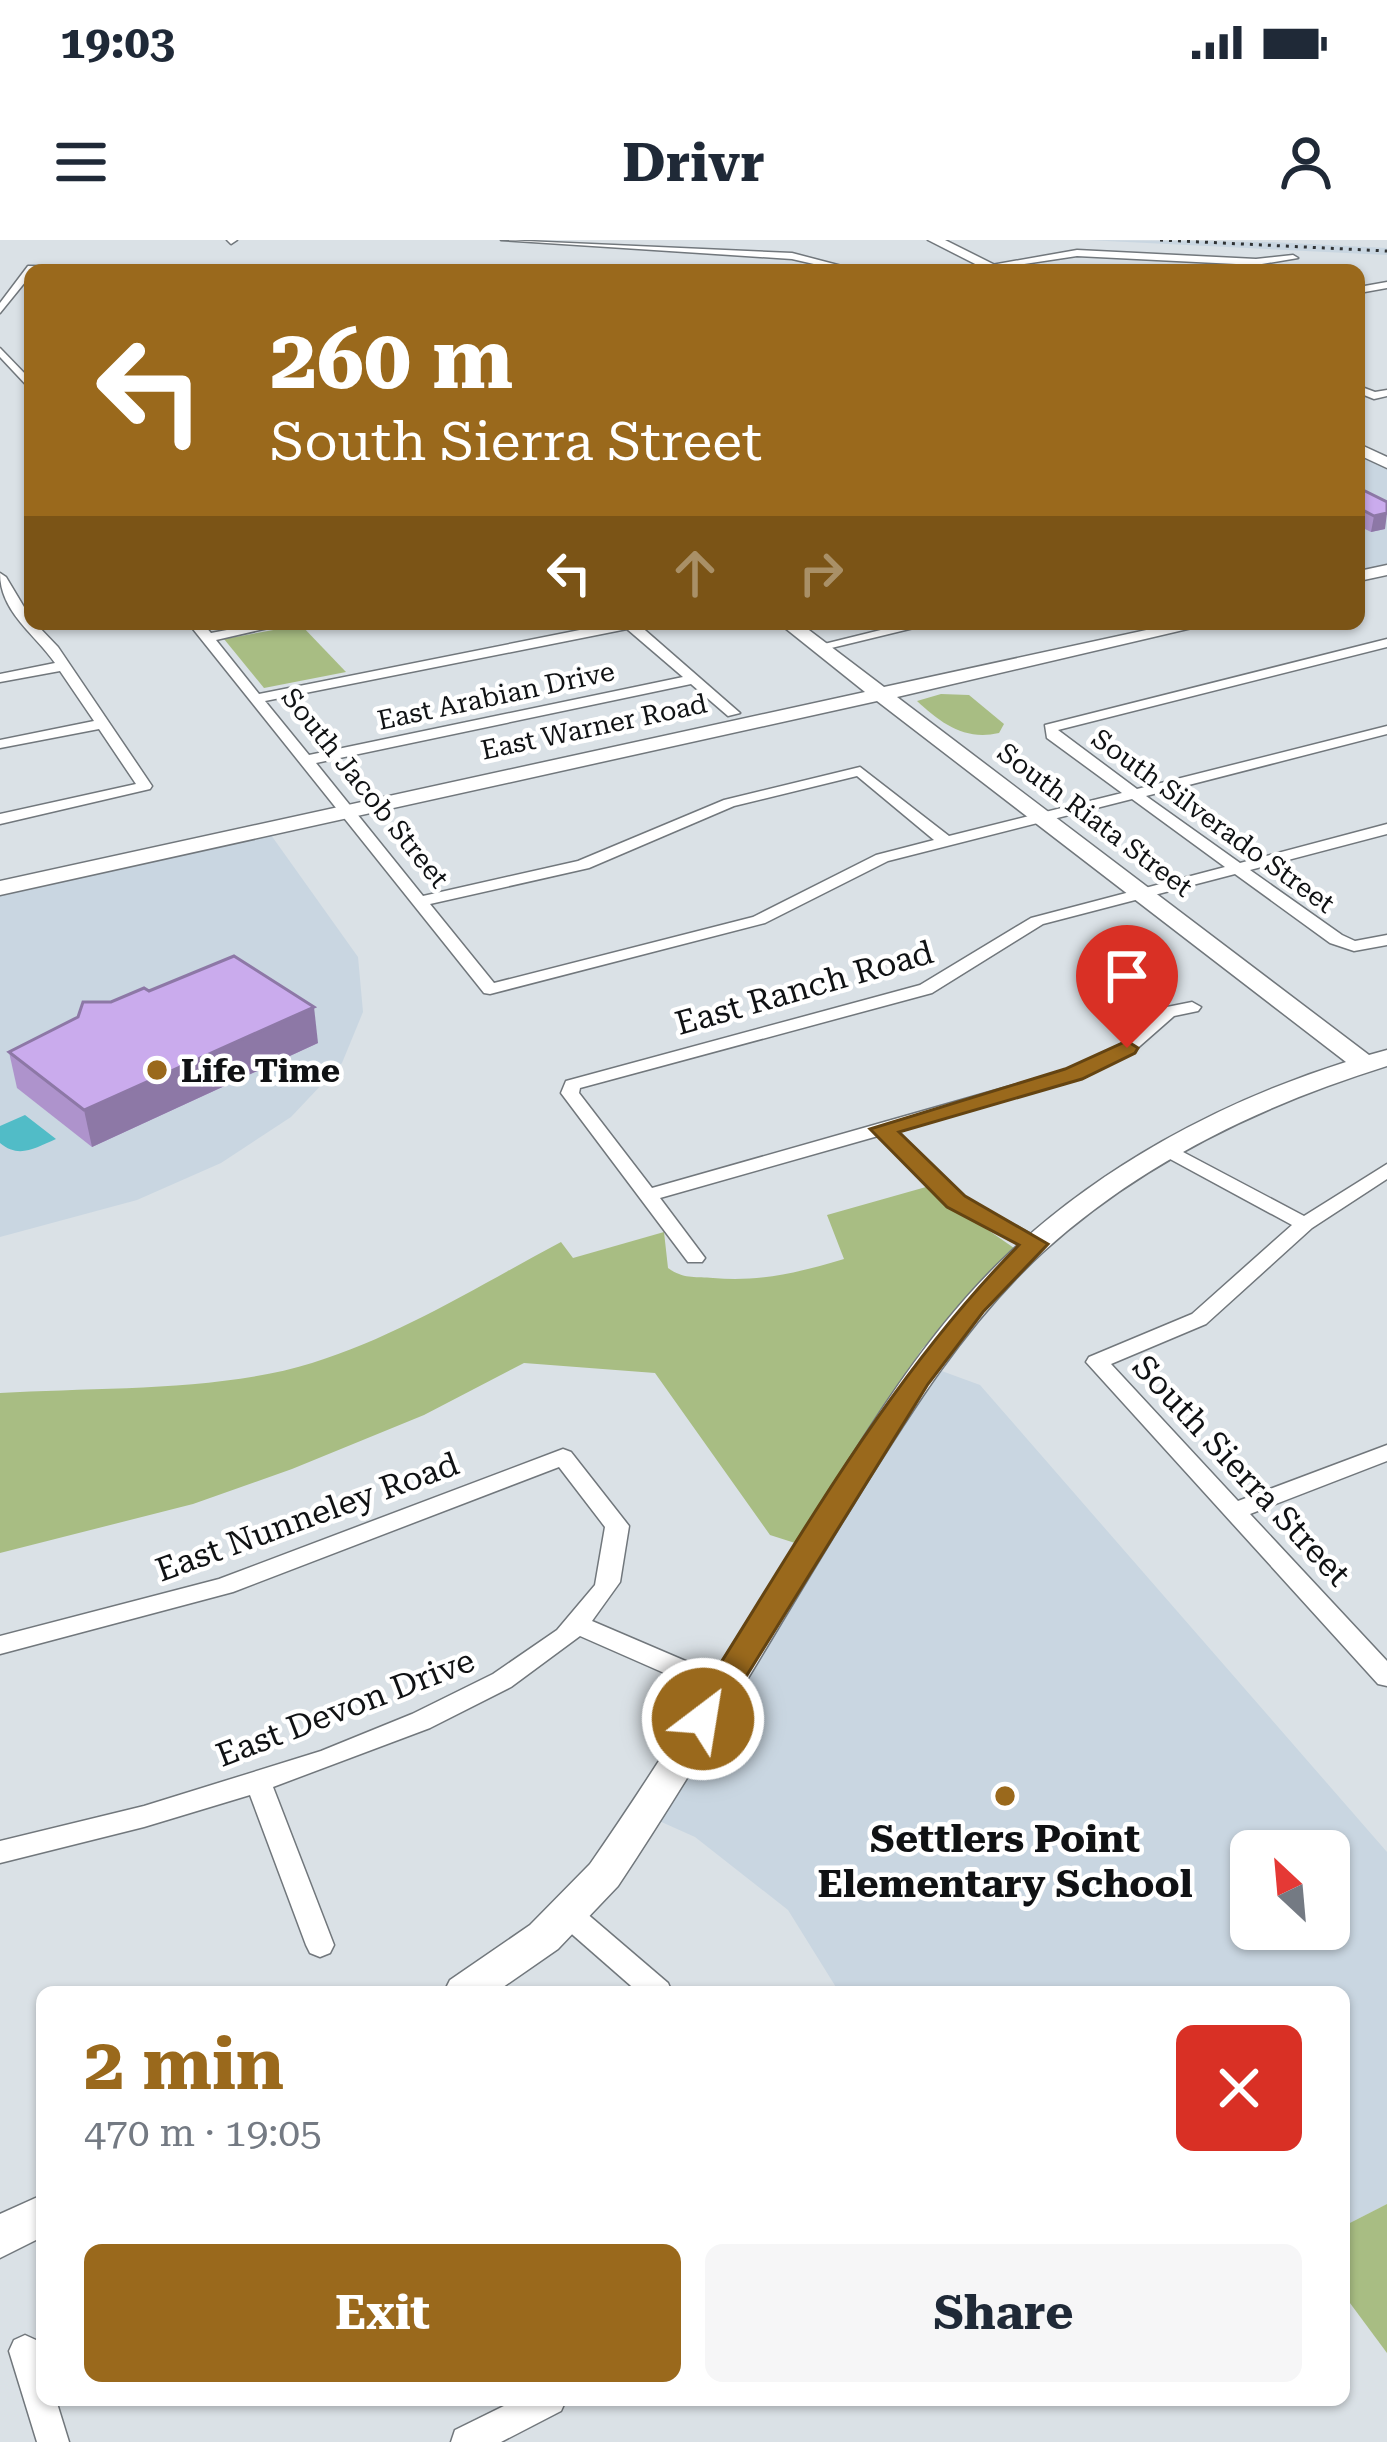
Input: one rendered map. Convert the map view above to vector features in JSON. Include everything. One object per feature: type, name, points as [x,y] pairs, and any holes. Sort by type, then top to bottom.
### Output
[{"type":"main road","points":[[937,240],[987,264]]},
{"type":"main road","name":"South Riata Street","points":[[797,630],[1141,894],[1375,1061]]},
{"type":"main road","name":"East Warner Road","points":[[0,888],[734,712],[874,689],[1115,630]]},
{"type":"main road","name":"East Warner Road","points":[[0,872],[1171,630]]},
{"type":"main road","points":[[472,1986],[568,1914],[642,1820],[927,1365],[974,1306],[1035,1244],[1166,1149],[1281,1093],[1375,1061]]},
{"type":"main road","points":[[0,2237],[36,2218]]},
{"type":"street","points":[[506,240],[792,256],[826,264]]},
{"type":"street","points":[[1015,264],[1065,255],[1256,262],[1293,258]]},
{"type":"street","points":[[1177,258],[1186,264]]},
{"type":"street","points":[[0,310],[24,277]]},
{"type":"street","points":[[0,351],[24,379]]},
{"type":"street","points":[[11,364],[24,362]]},
{"type":"street","points":[[0,578],[24,619]]},
{"type":"street","points":[[0,618],[20,614]]},
{"type":"street","points":[[0,819],[145,786],[33,630]]},
{"type":"street","name":"South Jacob Street","points":[[201,630],[490,989],[759,920],[882,858],[945,842]]},
{"type":"street","points":[[207,638],[248,630]]},
{"type":"street","points":[[258,698],[600,630]]},
{"type":"street","points":[[637,630],[734,712]]},
{"type":"street","points":[[819,646],[895,630]]},
{"type":"street","name":"South Silverado Street","points":[[1387,643],[1050,728],[1336,939],[1354,946],[1387,940]]},
{"type":"street","points":[[0,678],[63,666]]},
{"type":"street","name":"East Arabian Drive","points":[[308,760],[694,679]]},
{"type":"street","points":[[0,744],[102,724]]},
{"type":"street","points":[[422,902],[583,865],[729,802],[860,771],[945,842],[1387,730]]},
{"type":"street","name":"East Ranch Road","points":[[650,1196],[570,1093],[572,1084],[926,989],[960,972],[1005,934],[1387,829]]},
{"type":"street","points":[[695,1258],[650,1196],[1073,1074],[1127,1048],[1168,1012],[1192,1007]]},
{"type":"street","points":[[882,1129],[956,1201],[1035,1244]]},
{"type":"street","points":[[1166,1149],[1304,1224],[1387,1170]]},
{"type":"street","name":"South Sierra Street","points":[[1304,1224],[1199,1318],[1096,1362],[1387,1677]]},
{"type":"street","points":[[1235,1511],[1387,1453]]},
{"type":"street","name":"East Devon Drive","points":[[0,1852],[88,1833],[257,1780],[428,1718],[522,1672],[577,1625],[604,1590],[617,1526],[563,1457]]},
{"type":"street","name":"East Nunneley Road","points":[[0,1645],[225,1586],[563,1457]]},
{"type":"street","points":[[577,1625],[722,1687]]},
{"type":"street","points":[[257,1780],[320,1945]]},
{"type":"street","points":[[568,1914],[651,1986]]},
{"type":"street","points":[[26,2351],[36,2385]]},
{"type":"street","points":[[42,2406],[53,2442]]},
{"type":"street","points":[[467,2442],[516,2408]]},
{"type":"shaded area","points":[[1087,240],[1269,242],[1387,248],[1387,255]]},
{"type":"shaded area","points":[[1365,456],[1387,467],[1387,565],[1365,570]]},
{"type":"shaded area","points":[[271,835],[358,957],[363,1012],[342,1063],[291,1117],[221,1163],[137,1200],[0,1237],[0,896]]},
{"type":"shaded area","name":"Settlers Point Elementary School","points":[[939,1370],[980,1385],[1387,1852],[1387,2204],[1350,2223],[1350,1986],[835,1986],[788,1910],[695,1837],[657,1820]]},
{"type":"green space","points":[[306,630],[346,672],[264,688],[224,639]]},
{"type":"green space","points":[[941,694],[969,695],[1004,724],[999,733],[975,734],[954,728],[917,701]]},
{"type":"green space","points":[[926,1187],[1014,1248],[922,1349],[795,1543],[770,1535],[655,1373],[524,1363],[424,1415],[292,1469],[193,1504],[0,1553],[0,1393],[198,1384],[312,1363],[408,1324],[561,1242],[573,1258],[664,1232],[668,1268],[680,1274],[746,1279],[794,1272],[844,1259],[827,1215]]},
{"type":"green space","points":[[1387,2204],[1387,2353],[1350,2303],[1350,2223]]},
{"type":"water","points":[[25,1115],[56,1139],[21,1151],[0,1143],[0,1126]]},
{"type":"building","points":[[1365,491],[1387,502],[1387,513],[1374,516],[1365,511]]},
{"type":"building","points":[[234,956],[314,1007],[84,1110],[9,1052],[78,1017],[83,1002],[111,1002],[144,988],[149,991]]},
{"type":"railway","points":[[1160,240],[1387,251]]},
{"type":"place","name":"Life Time","points":[[157,1070]]},
{"type":"place","name":"Settlers Point Elementary School","points":[[1005,1796]]},
{"type":"route","points":[[703,1719],[918,1378],[974,1306],[1035,1244],[956,1201],[882,1129],[1073,1074],[1127,1048]]}]
